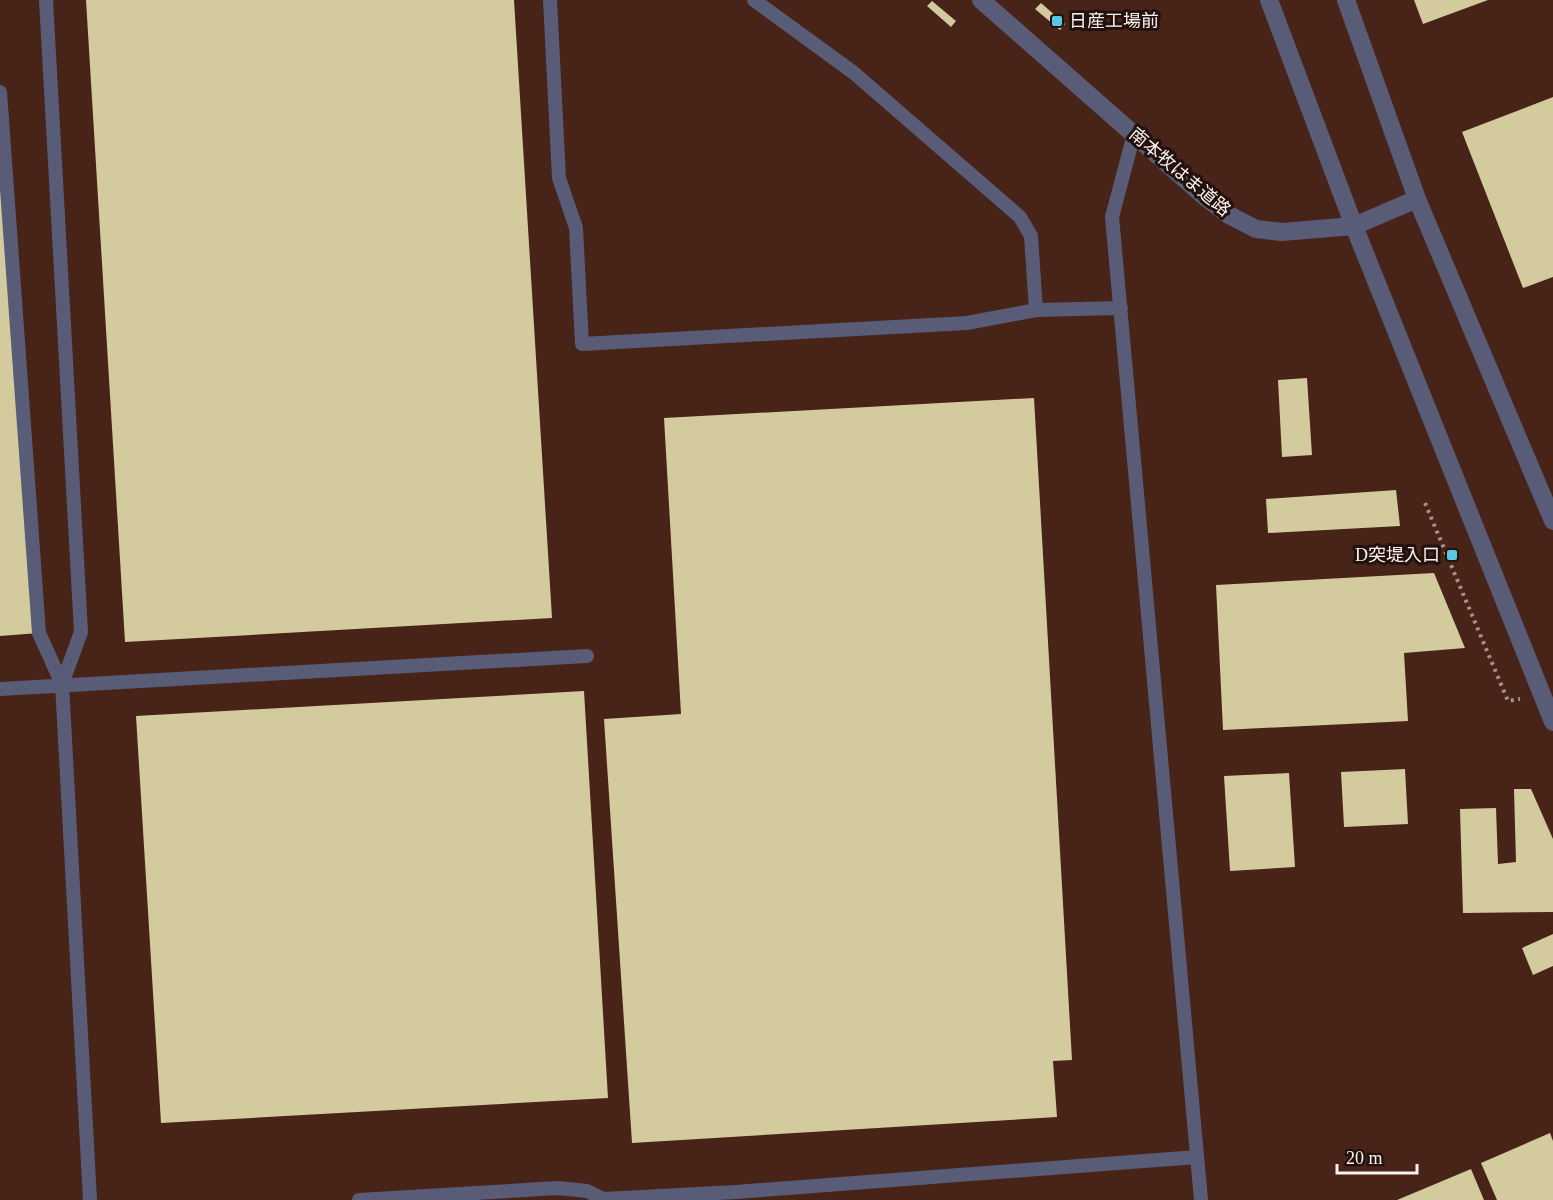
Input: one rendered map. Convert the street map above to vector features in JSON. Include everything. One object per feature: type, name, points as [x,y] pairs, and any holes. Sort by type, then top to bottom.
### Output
[{"type":"street","name":"南本牧はま道路","points":[[981,0],[1205,197],[1229,215],[1256,229],[1282,232],[1354,226],[1417,199]]},
{"type":"street","points":[[1269,0],[1354,226],[1553,722]]},
{"type":"street","points":[[1346,0],[1417,199],[1553,521]]},
{"type":"lane","points":[[46,0],[81,632],[62,684]]},
{"type":"lane","points":[[550,0],[559,178],[576,228],[582,344],[968,323],[1036,310],[1121,308]]},
{"type":"lane","points":[[754,0],[854,73],[1020,217],[1031,236],[1036,310]]},
{"type":"lane","points":[[0,92],[39,633],[62,684],[90,1200]]},
{"type":"lane","points":[[1134,134],[1113,217],[1201,1200]]},
{"type":"lane","points":[[0,689],[587,656]]},
{"type":"lane","points":[[359,1200],[558,1188],[587,1191],[604,1199],[735,1192],[1197,1157]]},
{"type":"path","points":[[1425,503],[1508,701],[1531,698]]},
{"type":"building","points":[[86,0],[514,0],[552,618],[125,642]]},
{"type":"building","points":[[1414,0],[1488,0],[1423,24]]},
{"type":"building","points":[[932,1],[956,21],[951,27],[927,6]]},
{"type":"building","points":[[1041,3],[1065,24],[1060,30],[1035,9]]},
{"type":"building","points":[[1553,97],[1553,277],[1523,288],[1462,132]]},
{"type":"building","points":[[0,117],[39,633],[0,636]]},
{"type":"building","points":[[1307,378],[1312,455],[1282,457],[1278,380]]},
{"type":"building","points":[[1034,398],[1072,1060],[1053,1061],[1057,1117],[632,1143],[604,719],[681,714],[664,418]]},
{"type":"building","points":[[1396,490],[1400,526],[1268,533],[1266,499]]},
{"type":"building","points":[[1434,573],[1465,648],[1404,653],[1408,721],[1223,730],[1216,585]]},
{"type":"building","points":[[584,691],[608,1098],[161,1123],[136,716]]},
{"type":"building","points":[[1405,769],[1408,824],[1344,827],[1341,772]]},
{"type":"building","points":[[1289,773],[1295,867],[1230,871],[1224,776]]},
{"type":"building","points":[[1514,789],[1531,789],[1553,839],[1553,912],[1463,913],[1460,809],[1496,808],[1498,864],[1516,862]]},
{"type":"building","points":[[1553,934],[1553,966],[1533,975],[1522,948]]},
{"type":"building","points":[[1550,1133],[1553,1141],[1553,1200],[1497,1200],[1481,1163]]},
{"type":"building","points":[[1471,1169],[1484,1200],[1397,1200]]},
{"type":"place","name":"日産工場前","points":[[1057,21]]},
{"type":"place","name":"D突堤入口","points":[[1452,555]]}]
